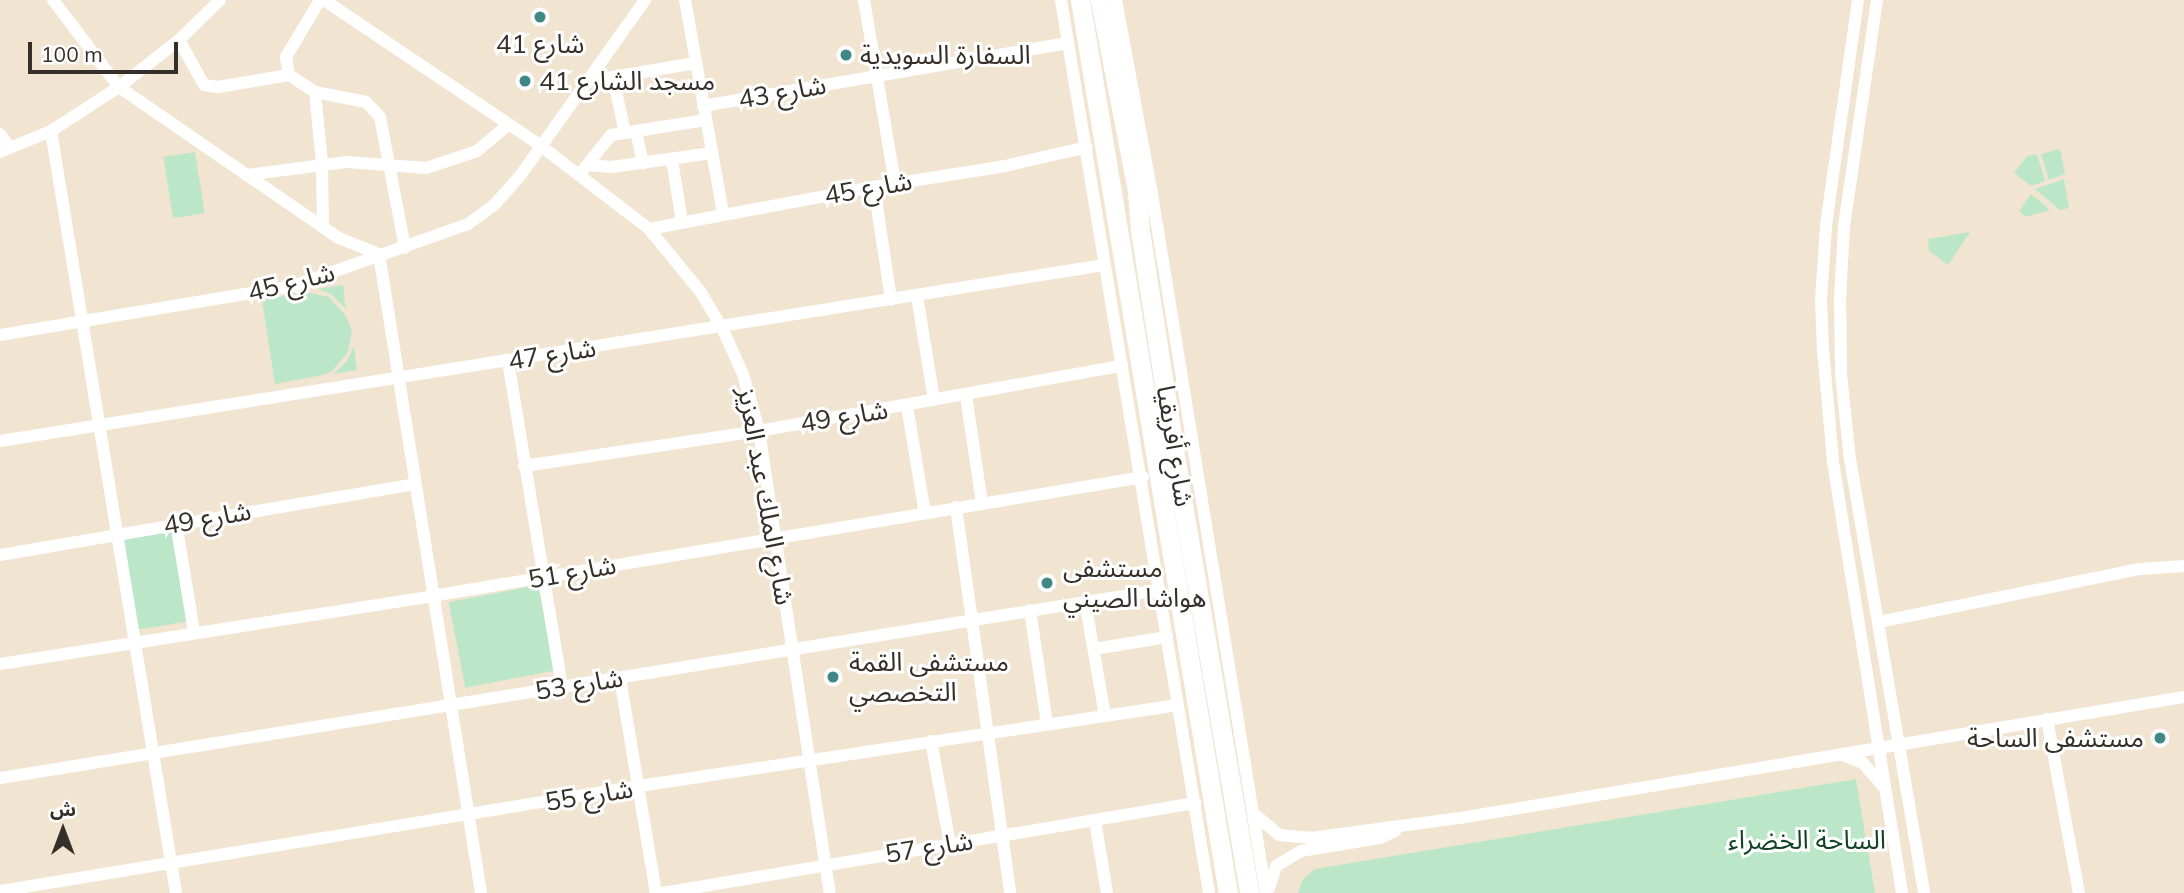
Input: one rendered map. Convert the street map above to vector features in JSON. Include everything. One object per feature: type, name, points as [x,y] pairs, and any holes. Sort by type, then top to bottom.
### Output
[{"type":"highway","name":"شارع أفريقيا","points":[[1080,0],[1228,893]]},
{"type":"highway","name":"شارع أفريقيا","points":[[1100,0],[1137,191],[1140,231],[1249,893]]},
{"type":"highway","points":[[1137,191],[1147,165]]},
{"type":"highway","points":[[1092,176],[1113,192]]},
{"type":"highway","points":[[1148,413],[1170,408]]},
{"type":"highway","points":[[1199,597],[1217,604]]},
{"type":"street","points":[[53,0],[119,87],[323,227],[359,248],[379,254],[481,893]]},
{"type":"street","points":[[0,134],[5,150],[51,131],[119,87],[179,40],[220,0]]},
{"type":"street","points":[[322,0],[286,57],[289,75],[315,92],[366,102],[374,108],[380,117],[391,163],[405,248]]},
{"type":"street","name":"شارع الملك عبد العزيز","points":[[322,0],[541,146],[583,170],[649,229],[700,291],[722,328],[743,374],[759,431],[830,893]]},
{"type":"street","points":[[685,0],[723,214]]},
{"type":"street","points":[[864,0],[895,183]]},
{"type":"street","name":"شارع أفريقيا","points":[[1061,0],[1092,176],[1104,265],[1143,477],[1209,893]]},
{"type":"street","name":"شارع أفريقيا","points":[[1116,0],[1147,165],[1217,604],[1267,893]]},
{"type":"street","points":[[1858,0],[1835,145],[1822,272],[1823,349],[1833,462],[1902,893]]},
{"type":"street","points":[[1877,0],[1854,145],[1840,274],[1842,387],[1850,459],[1901,745],[1924,893]]},
{"type":"street","name":"شارع 45","points":[[0,335],[293,286],[458,228],[480,216],[506,194],[541,146],[601,74],[648,1]]},
{"type":"street","points":[[179,40],[204,85],[218,87],[289,75]]},
{"type":"street","name":"شارع 43","points":[[703,106],[1068,43]]},
{"type":"street","points":[[601,74],[695,63]]},
{"type":"street","points":[[601,74],[616,91],[643,163]]},
{"type":"street","points":[[315,92],[323,163],[323,227]]},
{"type":"street","points":[[583,170],[607,138],[706,120]]},
{"type":"street","points":[[246,175],[323,163],[433,166],[477,150],[509,124]]},
{"type":"street","points":[[51,131],[176,893]]},
{"type":"street","name":"شارع 45","points":[[649,229],[895,183],[1004,166],[1087,147]]},
{"type":"street","points":[[583,170],[712,153]]},
{"type":"street","points":[[671,160],[682,222]]},
{"type":"street","points":[[874,187],[891,300]]},
{"type":"street","name":"شارع 47","points":[[0,441],[1104,265]]},
{"type":"street","points":[[1822,272],[1840,274]]},
{"type":"street","points":[[917,296],[934,400]]},
{"type":"street","points":[[508,361],[562,687]]},
{"type":"street","name":"شارع 49","points":[[524,466],[759,431],[1122,366]]},
{"type":"street","points":[[966,396],[982,503]]},
{"type":"street","points":[[907,406],[925,513]]},
{"type":"street","points":[[1833,462],[1850,459]]},
{"type":"street","name":"شارع 51","points":[[0,664],[432,596],[1143,477]]},
{"type":"street","name":"شارع 49","points":[[0,555],[415,484]]},
{"type":"street","points":[[956,508],[1010,893]]},
{"type":"street","points":[[176,523],[194,632]]},
{"type":"street","points":[[1879,622],[2140,569],[2184,566]]},
{"type":"street","name":"شارع 53","points":[[0,778],[1159,590]]},
{"type":"street","points":[[1085,601],[1105,716]]},
{"type":"street","points":[[1030,610],[1047,724]]},
{"type":"street","points":[[1094,649],[1167,638]]},
{"type":"street","points":[[620,678],[656,893]]},
{"type":"street","points":[[1253,813],[1273,832],[1298,839],[1405,826],[2184,697]]},
{"type":"street","name":"شارع 55","points":[[0,891],[639,786],[1178,705]]},
{"type":"street","points":[[2047,719],[2079,893]]},
{"type":"street","points":[[931,741],[950,844]]},
{"type":"street","points":[[1841,755],[1863,763],[1886,789]]},
{"type":"street","name":"شارع 57","points":[[663,893],[1195,803]]},
{"type":"street","points":[[1095,820],[1107,893]]},
{"type":"street","points":[[1267,893],[1276,866],[1288,858],[1301,852],[1380,838],[1405,826]]},
{"type":"green space","points":[[2060,149],[2065,174],[2049,180],[2041,154]]},
{"type":"green space","points":[[195,152],[205,213],[173,218],[163,157]]},
{"type":"green space","points":[[2037,154],[2045,181],[2031,186],[2014,173],[2027,156]]},
{"type":"green space","points":[[2064,179],[2069,208],[2060,210],[2035,189]]},
{"type":"green space","points":[[2031,194],[2050,210],[2026,217],[2019,211]]},
{"type":"green space","points":[[1970,232],[1948,265],[1929,251],[1928,239]]},
{"type":"green space","points":[[343,285],[347,310],[331,294],[318,289]]},
{"type":"green space","points":[[306,292],[329,297],[346,316],[352,331],[348,352],[332,371],[323,375],[275,384],[262,300]]},
{"type":"green space","points":[[354,346],[357,370],[334,374],[347,361]]},
{"type":"green space","points":[[172,531],[186,622],[136,630],[122,539]]},
{"type":"green space","points":[[538,585],[555,670],[465,688],[449,602]]},
{"type":"green space","name":"الساحة الخضراء","points":[[1856,779],[1875,893],[1298,893],[1303,879],[1315,869]]},
{"type":"place","name":"شارع 41","points":[[540,17]]},
{"type":"place","name":"السفارة السويدية","points":[[846,55]]},
{"type":"place","name":"مسجد الشارع 41","points":[[525,81]]},
{"type":"place","name":"مستشفى هواشا الصيني","points":[[1047,583]]},
{"type":"place","name":"مستشفى القمة التخصصي","points":[[833,677]]},
{"type":"place","name":"مستشفى الساحة","points":[[2160,738]]}]
